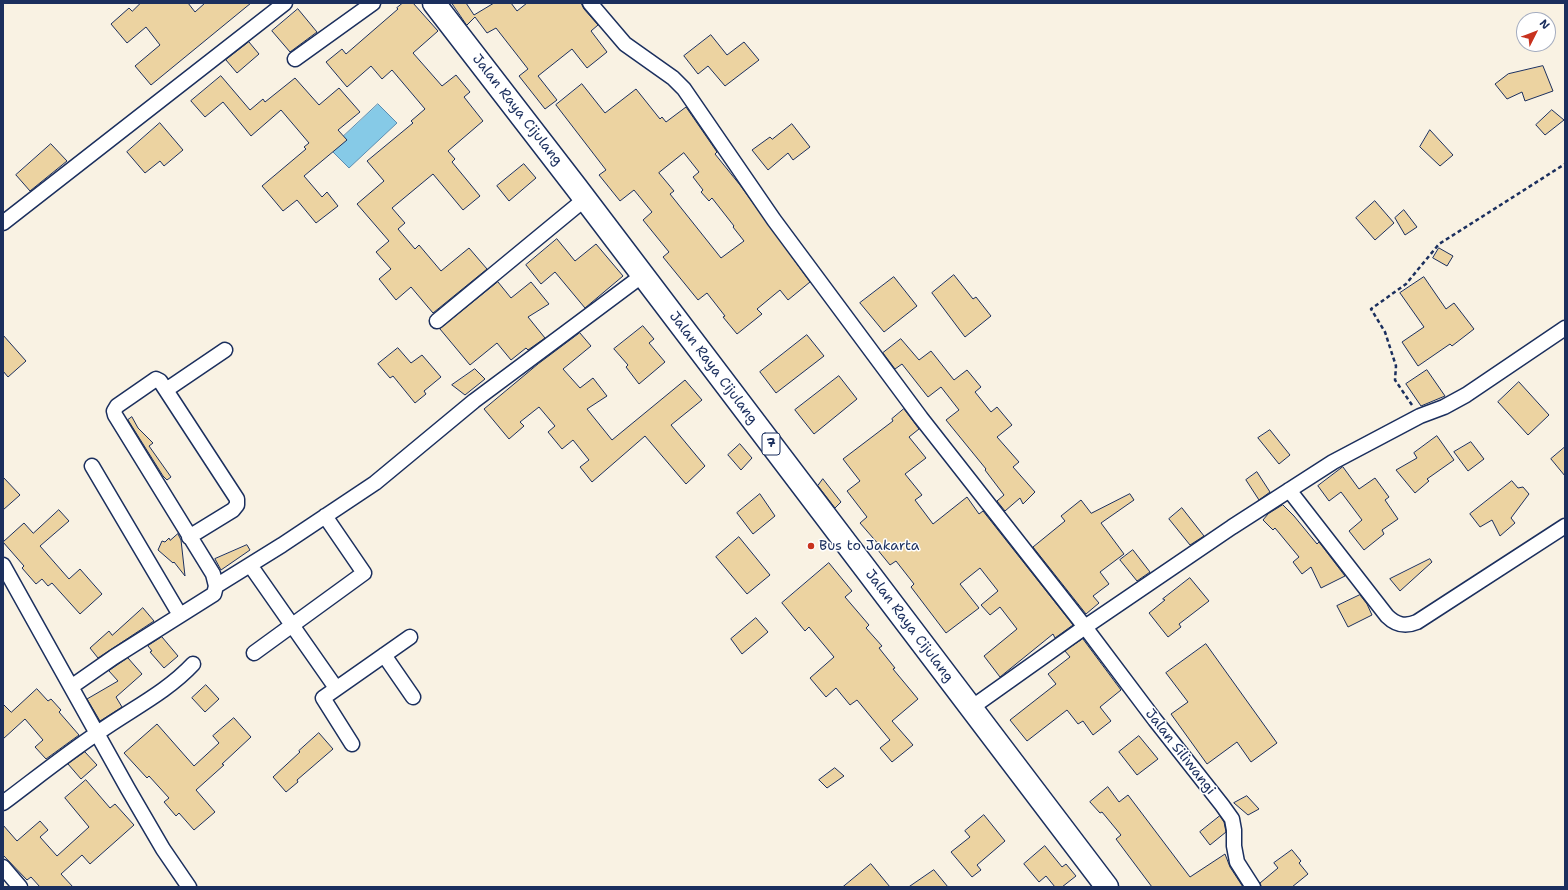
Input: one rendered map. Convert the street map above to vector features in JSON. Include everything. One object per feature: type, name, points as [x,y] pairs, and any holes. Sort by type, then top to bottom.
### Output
[{"type":"highway","name":"Jalan Raya Cijulang","points":[[434,3],[643,275],[1108,887]]},
{"type":"street","points":[[3,223],[285,3]]},
{"type":"street","points":[[295,59],[373,3]]},
{"type":"street","name":"Jalan Siliwangi","points":[[590,3],[625,44],[673,78],[684,89],[774,220],[907,398],[1222,805],[1232,819],[1237,862],[1253,887]]},
{"type":"street","points":[[437,321],[585,199]]},
{"type":"street","points":[[215,583],[325,516],[375,483],[474,402],[643,275]]},
{"type":"street","points":[[972,708],[1085,627],[1289,490],[1333,462],[1420,416],[1466,395],[1565,328]]},
{"type":"street","points":[[166,390],[225,350]]},
{"type":"street","points":[[71,687],[214,594],[215,583],[189,537],[114,415],[114,411],[117,406],[156,379],[160,381],[237,499],[237,505],[233,510],[189,537]]},
{"type":"street","points":[[92,466],[180,615]]},
{"type":"street","points":[[1289,490],[1387,616],[1397,624],[1404,625],[1411,625],[1417,622],[1565,526]]},
{"type":"street","points":[[254,653],[364,573],[325,516]]},
{"type":"street","points":[[248,562],[336,688]]},
{"type":"street","points":[[3,565],[163,849],[189,887]]},
{"type":"street","points":[[352,744],[323,698],[410,637]]},
{"type":"street","points":[[384,655],[413,697]]},
{"type":"street","points":[[3,803],[97,733],[170,684],[193,664]]},
{"type":"street","points":[[3,867],[20,887]]},
{"type":"path","points":[[1420,416],[1395,380],[1396,366],[1388,339],[1371,309],[1406,284],[1439,244],[1565,164]]},
{"type":"water","points":[[378,104],[397,123],[349,168],[330,149]]},
{"type":"building","points":[[141,3],[188,3],[195,12],[205,3],[251,3],[151,85],[135,66],[160,45],[146,27],[127,43],[111,24],[129,8],[132,11]]},
{"type":"building","points":[[403,3],[413,3],[438,31],[413,53],[442,86],[456,75],[470,92],[464,97],[483,121],[448,151],[455,159],[452,162],[480,196],[463,210],[433,174],[392,208],[405,223],[398,229],[415,249],[419,245],[441,271],[469,248],[487,269],[433,313],[411,287],[396,300],[379,279],[391,269],[376,252],[389,241],[357,204],[384,181],[367,161],[413,123],[411,121],[425,109],[392,70],[382,79],[371,66],[347,87],[326,62],[342,49],[346,54]]},
{"type":"building","points":[[452,3],[466,3],[474,15],[494,3],[511,3],[517,11],[527,3],[581,3],[584,9],[598,25],[591,31],[607,52],[587,68],[572,49],[538,76],[557,100],[545,109],[519,76],[528,69],[496,28],[487,33],[475,17],[467,25]]},
{"type":"building","points":[[298,9],[317,32],[290,52],[272,31]]},
{"type":"building","points":[[711,35],[727,55],[744,42],[759,60],[725,86],[708,66],[698,74],[684,56]]},
{"type":"building","points":[[249,42],[259,54],[237,73],[226,60]]},
{"type":"building","points":[[1543,66],[1553,91],[1525,101],[1522,92],[1507,99],[1495,84],[1508,74]]},
{"type":"building","points":[[221,76],[250,110],[263,99],[265,102],[295,78],[319,105],[339,88],[360,112],[338,130],[347,140],[304,176],[322,197],[327,192],[338,206],[316,223],[297,200],[283,211],[262,186],[306,149],[304,147],[309,143],[281,110],[251,136],[223,102],[205,117],[191,101]]},
{"type":"building","points":[[582,84],[605,113],[636,89],[660,119],[662,117],[666,122],[686,107],[717,152],[715,154],[740,185],[810,282],[788,300],[780,290],[757,309],[762,314],[737,334],[723,317],[725,316],[707,293],[698,300],[663,257],[669,252],[643,220],[652,212],[634,190],[620,201],[599,175],[606,170],[556,105]],"holes":[[[684,153],[699,172],[693,177],[703,190],[701,192],[709,201],[712,198],[744,241],[721,258],[670,194],[674,191],[659,173]]]},
{"type":"building","points":[[1552,110],[1564,120],[1545,135],[1536,125]]},
{"type":"building","points":[[160,123],[183,150],[164,166],[160,161],[145,173],[127,152]]},
{"type":"building","points":[[792,124],[810,147],[793,160],[788,153],[768,170],[752,150],[770,137],[772,139]]},
{"type":"building","points":[[1430,130],[1453,155],[1440,166],[1420,147]]},
{"type":"building","points":[[51,144],[67,161],[30,191],[16,175]]},
{"type":"building","points":[[524,164],[536,178],[509,201],[497,186]]},
{"type":"building","points":[[1375,201],[1394,223],[1375,240],[1356,218]]},
{"type":"building","points":[[1404,210],[1417,227],[1405,235],[1395,218]]},
{"type":"building","points":[[557,239],[575,261],[596,244],[623,276],[585,308],[555,272],[541,284],[526,265]]},
{"type":"building","points":[[1439,248],[1453,256],[1447,266],[1433,258]]},
{"type":"building","points":[[954,275],[973,299],[976,297],[991,316],[965,337],[932,293]]},
{"type":"building","points":[[894,277],[917,306],[884,332],[860,303]]},
{"type":"building","points":[[1424,277],[1446,309],[1454,303],[1474,329],[1452,346],[1450,344],[1418,366],[1402,342],[1424,327],[1400,293]]},
{"type":"building","points":[[498,282],[511,298],[531,282],[549,304],[528,317],[545,338],[528,350],[526,348],[511,360],[497,343],[470,365],[440,329]]},
{"type":"building","points":[[643,326],[654,339],[649,343],[665,362],[639,384],[626,367],[628,365],[614,349]]},
{"type":"building","points":[[580,333],[591,346],[563,369],[580,388],[593,378],[607,396],[587,409],[612,440],[685,380],[702,400],[671,425],[705,466],[686,484],[645,436],[592,482],[580,467],[589,460],[573,440],[562,449],[548,432],[555,426],[539,407],[520,422],[524,426],[509,439],[484,409],[538,364]]},
{"type":"building","points":[[3,335],[26,361],[8,377],[3,371]]},
{"type":"building","points":[[807,335],[824,356],[776,393],[760,372]]},
{"type":"building","points":[[901,339],[919,360],[931,351],[954,380],[967,370],[981,387],[975,392],[991,412],[997,407],[1012,425],[997,437],[1019,462],[1013,467],[1035,492],[1023,504],[1020,498],[1005,511],[997,501],[1004,495],[985,470],[986,469],[946,420],[959,410],[941,387],[928,397],[902,364],[895,369],[883,353]]},
{"type":"building","points":[[398,348],[411,363],[422,355],[441,377],[424,391],[426,394],[415,403],[393,376],[390,378],[378,364]]},
{"type":"building","points":[[475,369],[485,379],[465,395],[452,385]]},
{"type":"building","points":[[1427,370],[1445,396],[1421,406],[1406,384]]},
{"type":"building","points":[[839,376],[857,399],[814,434],[795,410]]},
{"type":"building","points":[[1519,382],[1549,415],[1528,435],[1498,402]]},
{"type":"building","points":[[904,409],[919,429],[909,437],[926,458],[905,474],[922,495],[915,500],[933,524],[967,497],[979,514],[983,511],[1073,625],[1055,638],[1053,634],[1000,677],[984,656],[1017,629],[1000,607],[990,615],[981,605],[998,591],[980,568],[960,584],[979,608],[946,633],[911,587],[914,584],[896,561],[890,565],[877,549],[880,546],[860,523],[867,517],[847,491],[860,481],[843,459],[893,421],[892,419]]},
{"type":"building","points":[[132,417],[138,428],[153,443],[149,446],[171,477],[167,480],[128,420]]},
{"type":"building","points":[[1270,430],[1290,455],[1279,464],[1258,438]]},
{"type":"building","points":[[1437,436],[1454,460],[1427,479],[1429,481],[1415,493],[1396,470],[1417,458],[1414,453]]},
{"type":"building","points":[[1471,442],[1484,459],[1468,471],[1454,452]]},
{"type":"building","points":[[740,444],[752,458],[741,470],[728,455]]},
{"type":"building","points":[[1565,447],[1565,476],[1551,459]]},
{"type":"building","points":[[1343,467],[1359,489],[1375,478],[1389,497],[1385,500],[1398,519],[1382,530],[1384,534],[1364,550],[1349,531],[1362,520],[1341,492],[1329,501],[1318,486]]},
{"type":"building","points":[[1257,472],[1270,492],[1259,500],[1246,480]]},
{"type":"building","points":[[3,477],[20,495],[3,510]]},
{"type":"building","points":[[823,479],[841,502],[835,508],[818,486]]},
{"type":"building","points":[[1512,481],[1518,488],[1523,487],[1529,494],[1511,518],[1515,523],[1500,536],[1492,520],[1480,527],[1470,514]]},
{"type":"building","points":[[760,494],[775,516],[753,534],[737,513]]},
{"type":"building","points":[[1130,494],[1134,500],[1101,523],[1124,554],[1100,572],[1109,584],[1093,596],[1099,603],[1086,614],[1033,547],[1065,521],[1061,516],[1081,500],[1091,513]]},
{"type":"building","points":[[1283,505],[1317,544],[1319,542],[1345,576],[1321,588],[1311,567],[1302,574],[1293,562],[1299,557],[1275,528],[1273,530],[1263,520],[1268,514]]},
{"type":"building","points":[[1182,508],[1204,536],[1190,545],[1169,519]]},
{"type":"building","points":[[59,510],[69,521],[40,546],[69,579],[80,569],[102,594],[80,614],[52,583],[48,586],[42,579],[36,584],[22,568],[24,566],[3,542],[24,523],[33,533]]},
{"type":"building","points":[[178,534],[181,540],[185,576],[174,562],[173,563],[158,550],[162,541],[165,542],[169,538],[170,540]]},
{"type":"building","points":[[739,537],[770,575],[747,594],[716,557]]},
{"type":"building","points":[[247,545],[250,550],[221,570],[215,559]]},
{"type":"building","points":[[1133,550],[1150,572],[1137,581],[1120,560]]},
{"type":"building","points":[[1430,559],[1432,562],[1400,591],[1390,579]]},
{"type":"building","points":[[829,563],[852,591],[845,597],[869,625],[866,628],[882,646],[879,648],[895,668],[893,669],[918,699],[892,721],[913,745],[892,762],[880,748],[890,740],[857,700],[850,705],[836,688],[826,697],[810,678],[834,657],[809,627],[805,631],[782,603]]},
{"type":"building","points":[[1190,578],[1209,601],[1179,624],[1181,627],[1168,637],[1149,613],[1165,600],[1163,599]]},
{"type":"building","points":[[1360,595],[1367,604],[1372,615],[1348,627],[1337,606]]},
{"type":"building","points":[[143,608],[154,621],[98,658],[90,648],[109,631],[112,635]]},
{"type":"building","points":[[756,618],[768,632],[742,654],[731,639]]},
{"type":"building","points":[[162,637],[178,656],[164,668],[150,652],[152,651],[148,646]]},
{"type":"building","points":[[1083,639],[1121,690],[1100,707],[1111,721],[1093,735],[1083,721],[1078,724],[1067,710],[1027,741],[1010,720],[1056,684],[1048,674],[1070,657],[1065,651]]},
{"type":"building","points":[[1206,644],[1277,743],[1251,762],[1237,742],[1207,764],[1171,714],[1188,702],[1166,673]]},
{"type":"building","points":[[128,658],[142,674],[116,697],[122,707],[100,721],[87,699],[118,681],[109,671]]},
{"type":"building","points":[[206,685],[219,699],[205,712],[192,698]]},
{"type":"building","points":[[37,689],[48,701],[51,699],[61,710],[59,712],[79,735],[46,759],[35,747],[43,740],[25,719],[3,739],[3,704],[11,712]]},
{"type":"building","points":[[234,718],[251,737],[222,764],[224,765],[196,790],[215,812],[194,830],[179,813],[176,816],[164,802],[169,798],[149,776],[147,778],[124,753],[157,724],[194,766],[219,743],[213,736]]},
{"type":"building","points":[[319,733],[333,749],[297,780],[298,782],[286,792],[273,777]]},
{"type":"building","points":[[1139,736],[1158,759],[1137,775],[1119,752]]},
{"type":"building","points":[[85,752],[97,765],[81,779],[68,764]]},
{"type":"building","points":[[835,768],[844,776],[827,788],[819,780]]},
{"type":"building","points":[[86,780],[110,808],[115,804],[134,825],[90,864],[82,855],[61,874],[73,887],[40,887],[31,877],[27,880],[3,855],[3,825],[17,841],[40,821],[48,830],[40,837],[57,856],[89,827],[65,798]]},
{"type":"building","points":[[1108,787],[1119,802],[1128,795],[1190,877],[1225,854],[1230,867],[1243,887],[1152,887],[1116,839],[1121,835],[1102,812],[1100,813],[1090,802]]},
{"type":"building","points":[[1247,796],[1259,809],[1248,815],[1234,803]]},
{"type":"building","points":[[984,815],[1005,841],[977,865],[981,870],[972,877],[951,852],[970,837],[965,831]]},
{"type":"building","points":[[1220,816],[1224,822],[1226,832],[1210,845],[1200,832]]},
{"type":"building","points":[[1045,846],[1062,867],[1066,864],[1076,876],[1062,887],[1055,887],[1046,876],[1039,882],[1024,864]]},
{"type":"building","points":[[1292,850],[1301,861],[1299,863],[1308,874],[1292,887],[1261,887],[1260,883],[1278,868],[1274,863]]},
{"type":"building","points":[[871,864],[890,887],[843,887]]},
{"type":"building","points":[[934,870],[948,887],[909,887]]},
{"type":"place","name":"Bus to Jakarta","points":[[811,546]]}]
